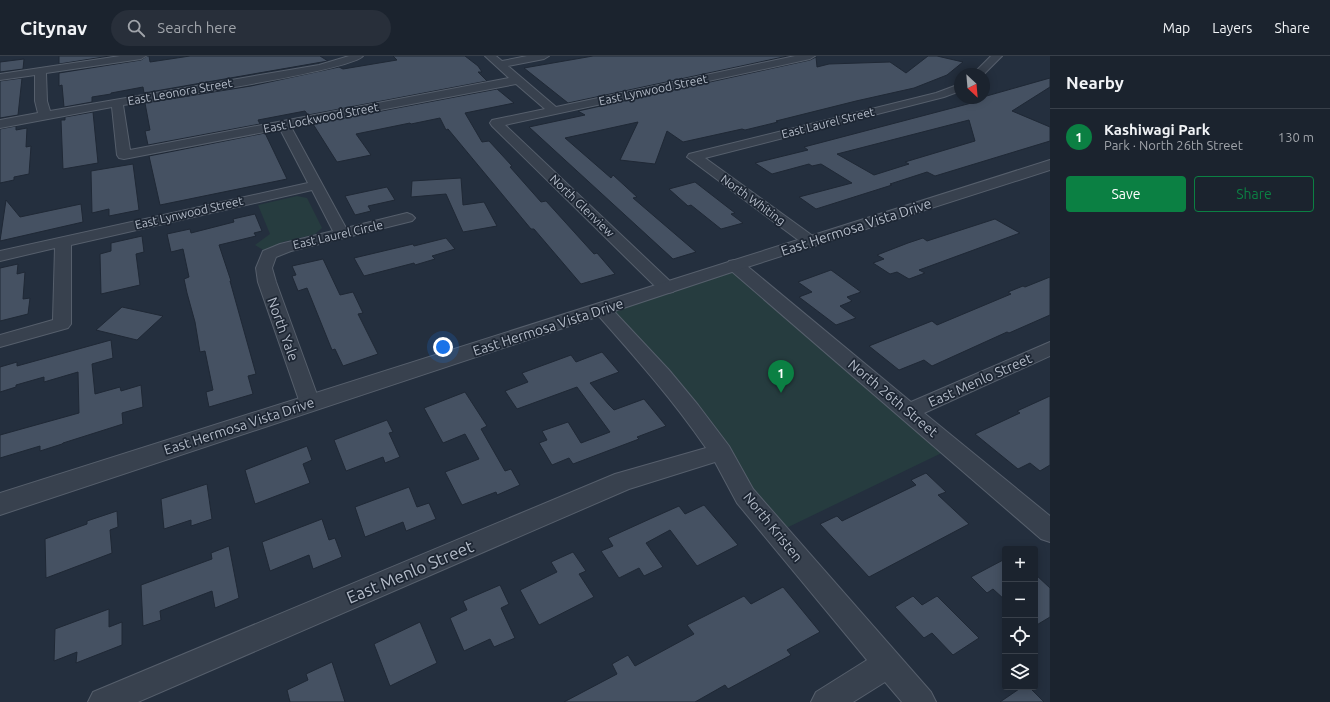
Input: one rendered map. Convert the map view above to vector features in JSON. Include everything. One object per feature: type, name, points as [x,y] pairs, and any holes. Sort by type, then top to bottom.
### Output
[{"type":"street","points":[[0,77],[141,56]]},
{"type":"street","name":"East Leonora Street","points":[[0,124],[320,68],[358,56]]},
{"type":"street","points":[[490,56],[554,111]]},
{"type":"street","points":[[500,64],[544,56]]},
{"type":"street","name":"East Lynwood Street","points":[[496,123],[810,56]]},
{"type":"street","points":[[984,68],[997,56]]},
{"type":"street","points":[[40,71],[41,101],[45,115]]},
{"type":"street","name":"East Lockwood Street","points":[[117,103],[124,155],[518,80]]},
{"type":"street","name":"East Laurel Street","points":[[694,157],[940,95],[954,89]]},
{"type":"street","name":"North Glenview","points":[[496,123],[667,288]]},
{"type":"street","points":[[284,125],[342,234]]},
{"type":"street","name":"North Whiting","points":[[694,157],[811,242]]},
{"type":"street","name":"East Hermosa Vista Drive","points":[[0,504],[1050,165]]},
{"type":"street","name":"East Lynwood Street","points":[[0,256],[316,185]]},
{"type":"street","name":"East Laurel Circle","points":[[269,254],[286,247],[407,218]]},
{"type":"street","points":[[0,341],[62,324],[62,242]]},
{"type":"street","name":"North Yale","points":[[269,254],[264,268],[267,282],[310,403]]},
{"type":"street","name":"North 26th Street","points":[[735,266],[1050,531]]},
{"type":"street","name":"North Kristen","points":[[603,310],[662,375],[721,452],[745,496],[921,702]]},
{"type":"street","name":"East Menlo Street","points":[[909,411],[1050,348]]},
{"type":"street","name":"East Menlo Street","points":[[103,702],[623,481],[721,452]]},
{"type":"street","points":[[826,702],[888,664]]},
{"type":"green space","points":[[297,196],[307,198],[322,228],[315,234],[283,242],[265,251],[255,245],[270,234],[258,205]]},
{"type":"green space","points":[[735,265],[952,448],[776,533],[603,310]]},
{"type":"building","points":[[59,56],[110,56],[59,64]]},
{"type":"building","points":[[149,56],[150,62],[190,56],[320,56],[328,61],[144,93],[143,87],[92,97],[92,102],[64,107],[62,85],[59,86],[59,73],[141,60]]},
{"type":"building","points":[[393,56],[465,56],[478,66],[482,72],[478,72],[487,81],[308,115],[305,111],[258,120],[260,124],[148,145],[145,131],[150,130],[145,103],[251,86],[339,67],[343,69],[397,60]]},
{"type":"building","points":[[593,56],[788,56],[568,103],[524,68]]},
{"type":"building","points":[[928,56],[937,56],[963,62],[947,75],[914,88],[856,101],[745,130],[742,129],[683,142],[667,131],[655,164],[620,160],[638,122],[565,138],[611,178],[613,175],[637,197],[633,198],[696,252],[673,259],[529,127],[585,115],[578,111],[810,60],[816,57],[817,67],[829,64],[890,62],[906,73]]},
{"type":"building","points":[[24,59],[23,69],[0,72],[0,62]]},
{"type":"building","points":[[22,78],[18,115],[0,118],[0,81]]},
{"type":"building","points":[[1050,78],[1050,87],[1012,111],[1050,127],[1050,141],[935,176],[927,172],[890,184],[892,185],[816,209],[799,197],[852,183],[821,164],[812,166],[809,164],[772,174],[755,163],[808,150],[804,147],[968,104],[990,104],[990,95]],"holes":[[[969,120],[975,141],[905,162],[909,164],[874,175],[837,154]]]},
{"type":"building","points":[[497,89],[514,103],[465,113],[482,142],[489,141],[512,166],[510,167],[541,202],[546,201],[594,254],[597,253],[615,274],[581,284],[534,229],[531,229],[448,129],[446,130],[440,118],[356,134],[371,155],[337,162],[313,124]]},
{"type":"building","points":[[93,112],[98,163],[63,169],[61,120],[65,120],[65,117]]},
{"type":"building","points":[[16,126],[16,130],[27,128],[26,147],[31,146],[29,174],[14,177],[14,180],[0,183],[0,129]]},
{"type":"building","points":[[265,133],[287,179],[160,205],[149,156]]},
{"type":"building","points":[[133,164],[139,210],[109,216],[109,209],[92,213],[91,171]]},
{"type":"building","points":[[461,178],[463,205],[484,202],[497,226],[463,232],[446,194],[411,197],[412,181]]},
{"type":"building","points":[[695,182],[735,213],[731,214],[743,223],[721,229],[691,205],[688,206],[669,189]]},
{"type":"building","points":[[387,187],[395,200],[368,206],[371,211],[355,215],[345,196]]},
{"type":"building","points":[[6,200],[20,217],[81,204],[83,222],[0,241]]},
{"type":"building","points":[[255,214],[262,231],[254,233],[256,236],[219,245],[231,281],[256,374],[248,376],[253,394],[209,407],[206,392],[213,390],[205,351],[200,352],[195,322],[184,279],[189,277],[183,249],[171,252],[167,234],[190,229],[191,233],[234,222],[233,219]]},
{"type":"building","points":[[995,219],[1020,233],[919,270],[925,273],[909,279],[897,272],[890,274],[873,263],[884,259],[877,255],[908,243],[923,238],[927,241]]},
{"type":"building","points":[[142,236],[144,252],[136,254],[140,285],[101,294],[100,254],[111,251],[111,243]]},
{"type":"building","points":[[446,238],[455,249],[432,256],[435,259],[415,265],[414,263],[364,276],[354,258],[413,244],[414,246]]},
{"type":"building","points":[[323,259],[340,295],[353,292],[363,313],[358,314],[378,354],[343,366],[335,349],[332,350],[307,288],[298,291],[292,276],[296,275],[292,266]]},
{"type":"building","points":[[18,264],[17,274],[25,272],[23,299],[30,298],[28,314],[0,321],[0,268]]},
{"type":"building","points":[[831,270],[861,292],[847,297],[852,301],[840,306],[856,318],[836,325],[799,297],[812,292],[798,282]]},
{"type":"building","points":[[1050,277],[1050,315],[1009,333],[1007,332],[932,366],[924,360],[899,370],[869,346],[932,321],[937,325],[1011,294],[1008,292]]},
{"type":"building","points":[[122,307],[163,316],[137,340],[96,330]]},
{"type":"building","points":[[111,340],[113,358],[92,364],[95,394],[120,387],[121,391],[141,385],[143,407],[122,413],[123,424],[40,451],[40,446],[0,458],[0,435],[79,413],[78,372],[44,382],[44,377],[16,385],[16,387],[0,392],[0,367],[17,362],[17,366]]},
{"type":"building","points":[[602,352],[619,372],[590,383],[609,405],[614,410],[644,399],[666,426],[637,437],[639,439],[573,464],[569,458],[552,465],[539,443],[547,440],[542,431],[568,422],[581,443],[610,432],[577,387],[517,409],[505,391],[528,382],[522,373],[571,355],[576,362]]},
{"type":"building","points":[[465,392],[487,426],[481,429],[505,471],[511,469],[520,485],[497,495],[496,492],[462,505],[445,472],[479,459],[465,434],[443,443],[424,408]]},
{"type":"building","points":[[1050,396],[1050,465],[1040,471],[1030,463],[1018,469],[975,434],[1020,413],[1017,411]]},
{"type":"building","points":[[387,420],[393,432],[389,433],[400,457],[385,463],[383,457],[346,471],[334,440]]},
{"type":"building","points":[[307,446],[312,460],[303,464],[310,483],[255,504],[245,470]]},
{"type":"building","points":[[926,473],[946,492],[938,495],[969,524],[869,577],[820,524],[837,516],[842,521],[916,485],[911,480]]},
{"type":"building","points":[[207,484],[212,519],[191,526],[191,520],[164,529],[161,499]]},
{"type":"building","points":[[409,487],[417,507],[429,503],[436,519],[406,531],[403,522],[365,537],[355,507]]},
{"type":"building","points":[[704,505],[738,545],[697,566],[670,530],[646,543],[663,567],[644,576],[639,568],[619,578],[601,551],[613,546],[608,538],[652,518],[679,506],[685,514]]},
{"type":"building","points":[[117,511],[118,527],[110,530],[112,553],[46,578],[45,539],[87,524],[87,521]]},
{"type":"building","points":[[322,519],[329,540],[335,538],[342,557],[313,569],[309,555],[270,571],[262,542]]},
{"type":"building","points":[[229,546],[239,598],[215,608],[212,591],[160,611],[161,620],[143,626],[141,585],[212,559],[211,553]]},
{"type":"building","points":[[573,552],[586,571],[579,574],[594,597],[539,625],[520,590],[557,572],[551,562]]},
{"type":"building","points":[[1002,561],[1002,597],[993,589],[987,593],[971,577]]},
{"type":"building","points":[[1038,577],[1050,588],[1050,617],[1038,624]]},
{"type":"building","points":[[500,585],[509,604],[501,608],[515,638],[494,647],[490,639],[464,651],[450,618],[467,610],[463,601]]},
{"type":"building","points":[[783,587],[820,632],[787,650],[791,655],[728,689],[725,685],[695,702],[564,702],[617,674],[612,664],[628,655],[635,666],[694,634],[687,625],[744,596],[751,604]]},
{"type":"building","points":[[913,596],[922,605],[937,596],[979,638],[953,655],[932,633],[924,638],[895,607]]},
{"type":"building","points":[[109,609],[109,627],[122,622],[122,645],[76,663],[77,652],[54,661],[55,629]]},
{"type":"building","points":[[420,622],[437,663],[390,686],[374,644]]},
{"type":"building","points":[[332,662],[345,702],[290,702],[287,690],[308,680],[306,674]]},
{"type":"building","points":[[1018,690],[1032,690],[1044,702],[1000,702]]},
{"type":"place","name":"Kashiwagi Park","points":[[781,393]]}]
